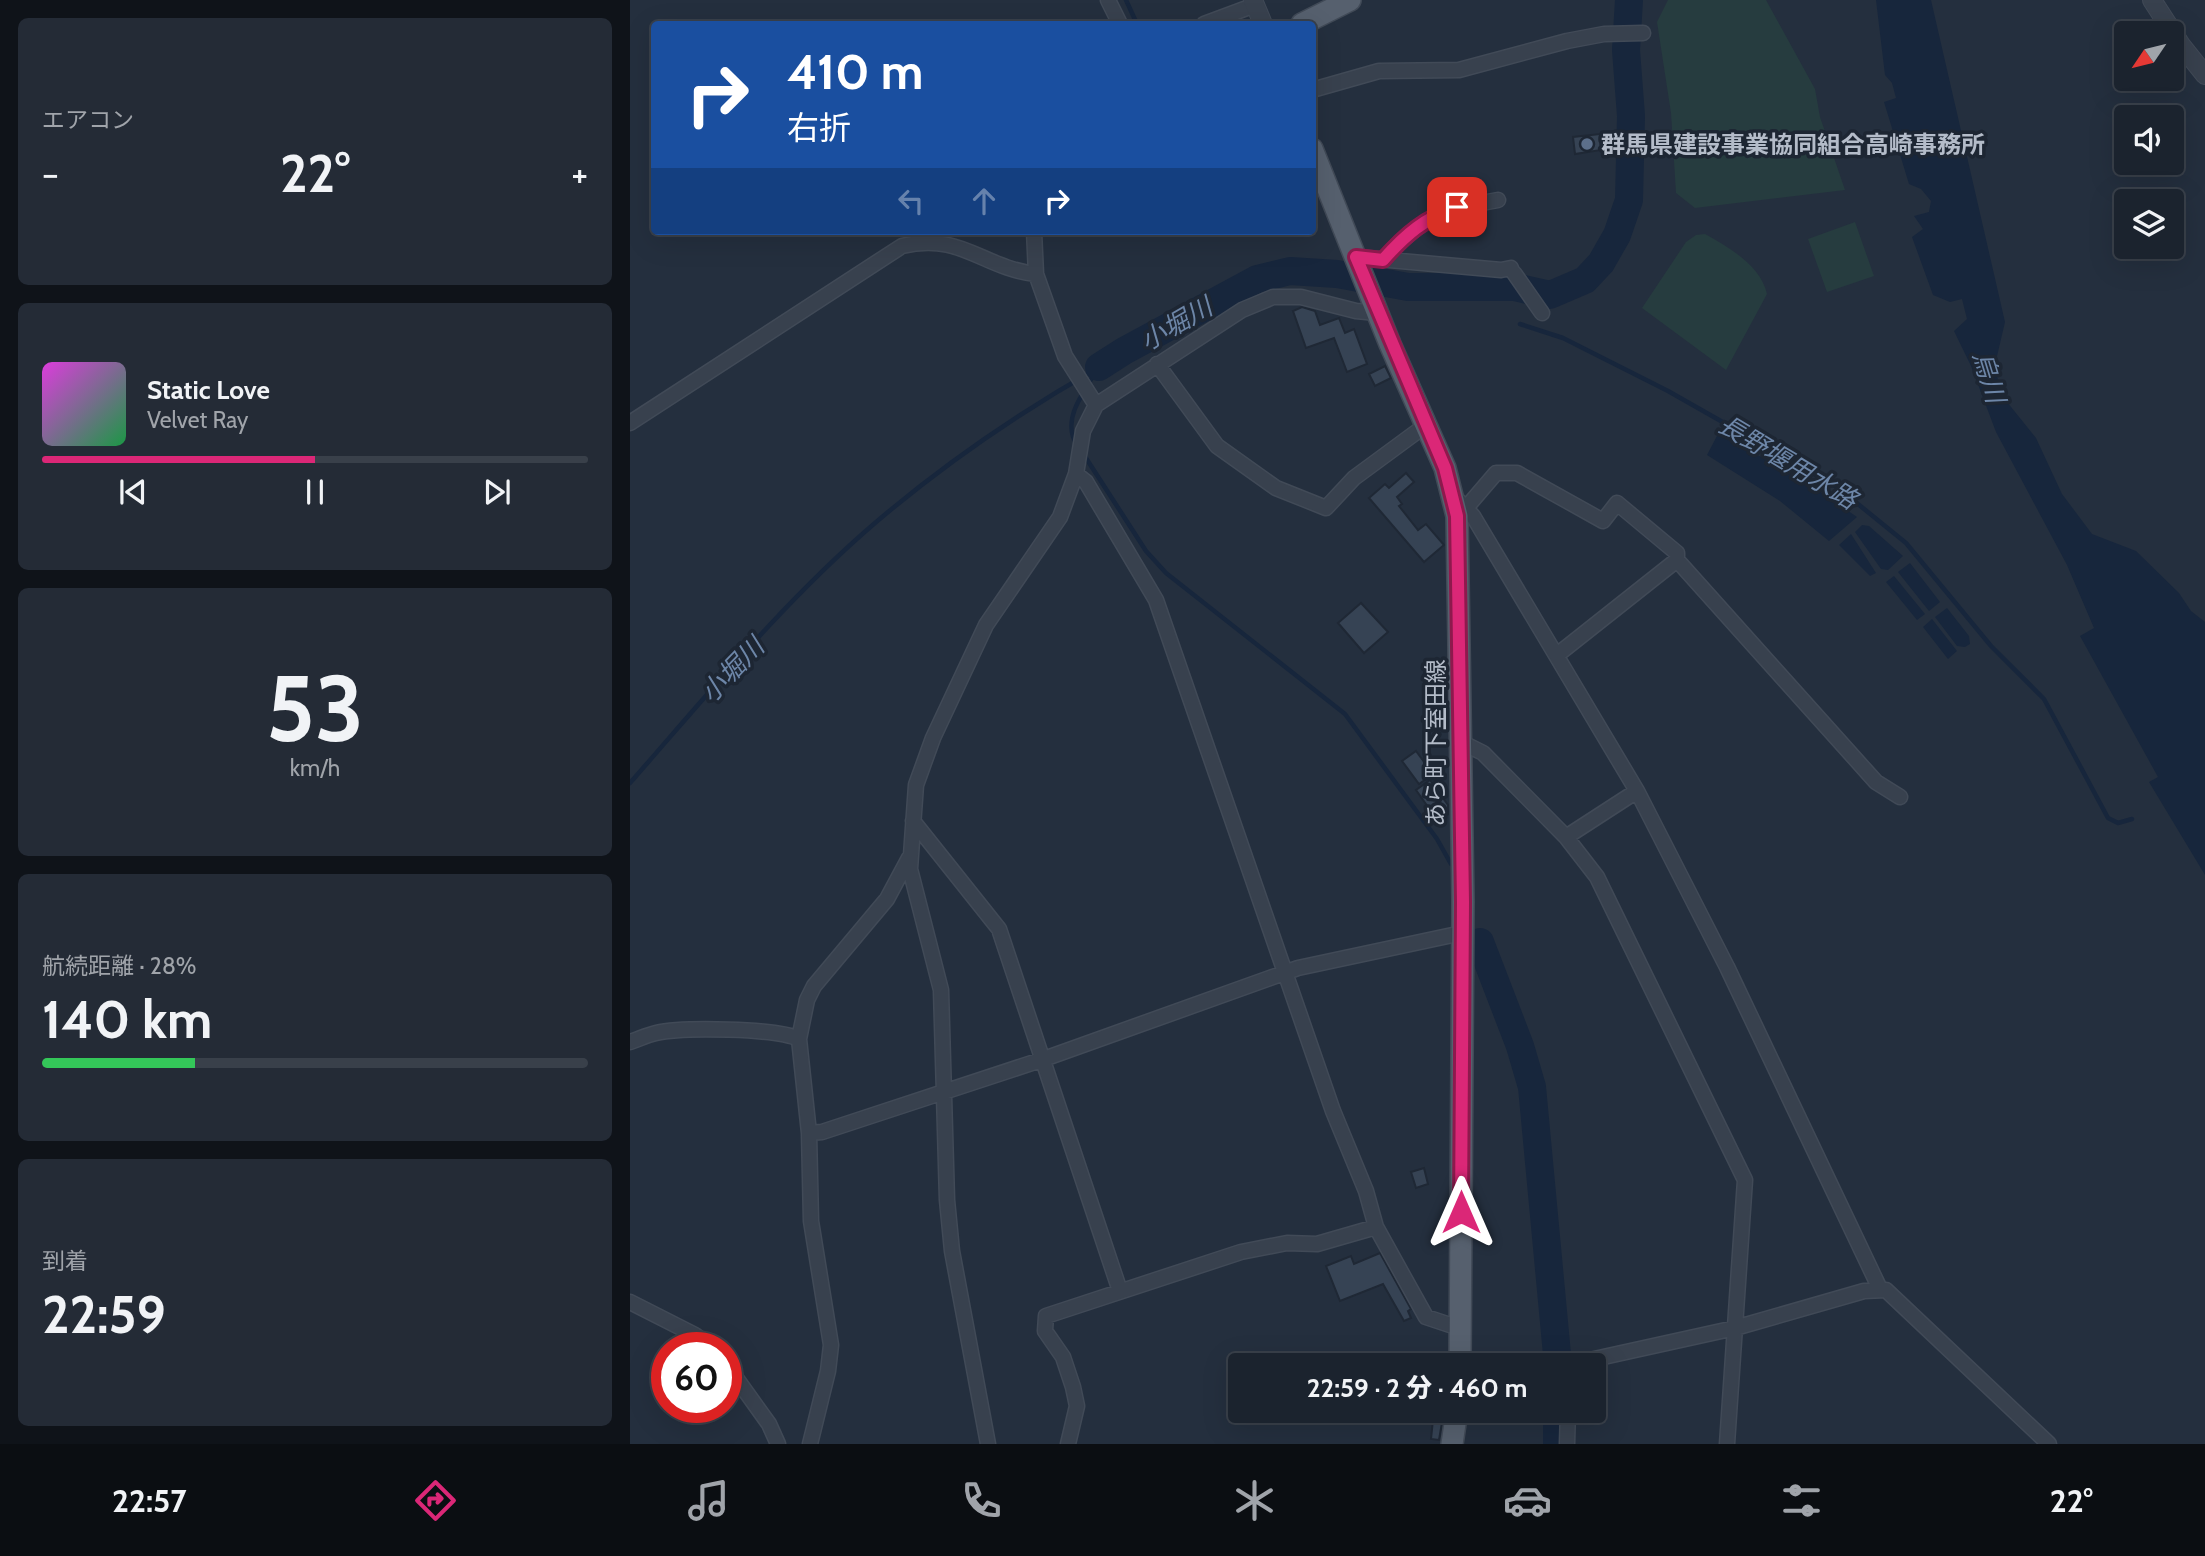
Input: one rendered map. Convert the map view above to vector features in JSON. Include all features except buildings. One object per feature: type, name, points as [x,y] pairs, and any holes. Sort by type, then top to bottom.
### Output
[{"type":"main road","points":[[1308,21],[1350,0]]},
{"type":"main road","name":"あら町下室田線","points":[[1316,159],[1376,308],[1459,501],[1462,933],[1460,1353]]},
{"type":"main road","points":[[1452,1444],[1455,1423]]},
{"type":"street","points":[[1108,0],[1118,21]]},
{"type":"street","points":[[2158,2],[2205,75]]},
{"type":"street","points":[[1210,21],[1254,3],[1262,21]]},
{"type":"street","points":[[1316,89],[1379,71],[1474,67],[1604,34],[1643,33]]},
{"type":"street","points":[[1383,260],[1414,227],[1433,216],[1498,200]]},
{"type":"street","points":[[1034,235],[1036,274],[1065,356],[1095,401]]},
{"type":"street","points":[[630,423],[902,246],[944,241],[1020,272],[1036,274]]},
{"type":"street","points":[[1357,261],[1383,260],[1512,270],[1542,313]]},
{"type":"street","points":[[988,1444],[953,1251],[947,1200],[941,990],[910,869],[916,785],[933,738],[978,641],[1014,580],[1060,517],[1077,467],[1081,439],[1095,401],[1242,310],[1273,297],[1301,297],[1356,311],[1376,308]]},
{"type":"street","points":[[1157,364],[1217,446],[1276,488],[1326,508],[1354,478],[1426,425]]},
{"type":"street","points":[[1077,467],[1156,600],[1284,973],[1345,1143],[1366,1191],[1376,1227],[1426,1317],[1450,1325],[1461,1323]]},
{"type":"street","points":[[1558,655],[1676,560],[1677,552],[1617,503],[1603,521],[1517,473],[1496,473],[1459,501],[1558,655],[1637,791],[1727,967],[1880,1289]]},
{"type":"street","points":[[1676,560],[1876,782],[1900,797]]},
{"type":"street","points":[[1461,742],[1483,753],[1566,837],[1597,877],[1745,1180],[1727,1444]]},
{"type":"street","points":[[1566,837],[1637,791]]},
{"type":"street","points":[[913,821],[999,929],[1120,1291]]},
{"type":"street","points":[[810,1444],[828,1371],[831,1345],[811,1221],[809,1133],[799,1039],[807,1000],[814,986],[887,899],[911,856]]},
{"type":"street","points":[[809,1133],[822,1132],[1041,1060],[1284,973],[1375,950],[1462,933]]},
{"type":"street","points":[[630,1042],[657,1032],[690,1029],[773,1033],[799,1039]]},
{"type":"street","points":[[1068,1444],[1077,1406],[1063,1357],[1045,1331],[1046,1316],[1241,1252],[1287,1243],[1317,1244],[1376,1227]]},
{"type":"street","points":[[1606,1357],[1735,1328],[1864,1291],[1880,1289],[1896,1297],[2049,1444]]},
{"type":"street","points":[[630,1302],[689,1332]]},
{"type":"street","points":[[742,1386],[769,1424],[778,1444]]},
{"type":"street","points":[[1567,1444],[1568,1423]]},
{"type":"green space","points":[[1668,0],[1766,0],[1815,89],[1820,117],[1845,190],[1695,208],[1676,193],[1671,113],[1657,22]]},
{"type":"green space","points":[[1855,222],[1874,276],[1827,292],[1808,239]]},
{"type":"green space","points":[[1705,234],[1743,258],[1764,284],[1767,294],[1726,370],[1642,308],[1686,242],[1696,235]]},
{"type":"water","name":"烏川","points":[[1876,0],[1931,0],[2005,322],[1994,369],[2007,402],[2036,438],[2062,494],[2092,534],[2136,551],[2179,593],[2191,611],[2205,622],[2205,875],[2149,782],[2158,777],[2080,636],[2094,628],[2067,565],[1996,432],[1971,366],[1954,331],[1967,319],[1962,299],[1950,302],[1933,295],[1912,237],[1923,229],[1914,216],[1929,212],[1931,201],[1921,189],[1909,184],[1884,102],[1896,98],[1892,83],[1885,75]]},
{"type":"water","points":[[1718,434],[1799,477],[1857,517],[1829,541],[1780,501],[1707,455]]},
{"type":"water","points":[[1862,525],[1869,526],[1903,556],[1888,570],[1881,569],[1855,532]]},
{"type":"water","points":[[1851,534],[1876,573],[1870,576],[1839,545]]},
{"type":"water","points":[[1910,563],[1940,602],[1929,611],[1898,572]]},
{"type":"water","points":[[1894,576],[1925,614],[1917,620],[1886,582]]},
{"type":"water","points":[[1947,608],[1969,636],[1970,644],[1965,647],[1957,646],[1935,617]]},
{"type":"water","points":[[1932,619],[1957,651],[1948,659],[1923,627]]},
{"type":"waterway","name":"長野堰用水路","points":[[1126,0],[1136,21]]},
{"type":"waterway","name":"小堀川","points":[[1099,367],[1257,279],[1290,271],[1337,274],[1408,287],[1515,287],[1550,295],[1585,280],[1601,263],[1617,235],[1629,200],[1631,116],[1626,50],[1629,0]]},
{"type":"waterway","name":"長野堰用水路","points":[[1520,324],[1563,338],[1668,391],[1837,487],[1906,543],[1991,646],[2044,699],[2108,818],[2118,823],[2132,819]]},
{"type":"waterway","points":[[1088,384],[1099,367]]},
{"type":"waterway","name":"小堀川","points":[[630,783],[778,616],[875,523],[983,440],[1098,368]]},
{"type":"waterway","points":[[1077,445],[1071,425],[1084,392]]},
{"type":"waterway","points":[[1084,455],[1146,551],[1166,573],[1345,714],[1437,839],[1451,864]]},
{"type":"waterway","points":[[1480,942],[1520,1046],[1532,1087],[1557,1353]]},
{"type":"waterway","points":[[1557,1423],[1557,1444]]},
{"type":"place","name":"群馬県建設事業協同組合高崎事務所","points":[[1587,144]]},
{"type":"route","points":[[1457,207],[1414,227],[1383,260],[1356,257],[1390,344],[1445,468],[1453,494],[1460,540],[1463,902],[1461,1212]]}]
